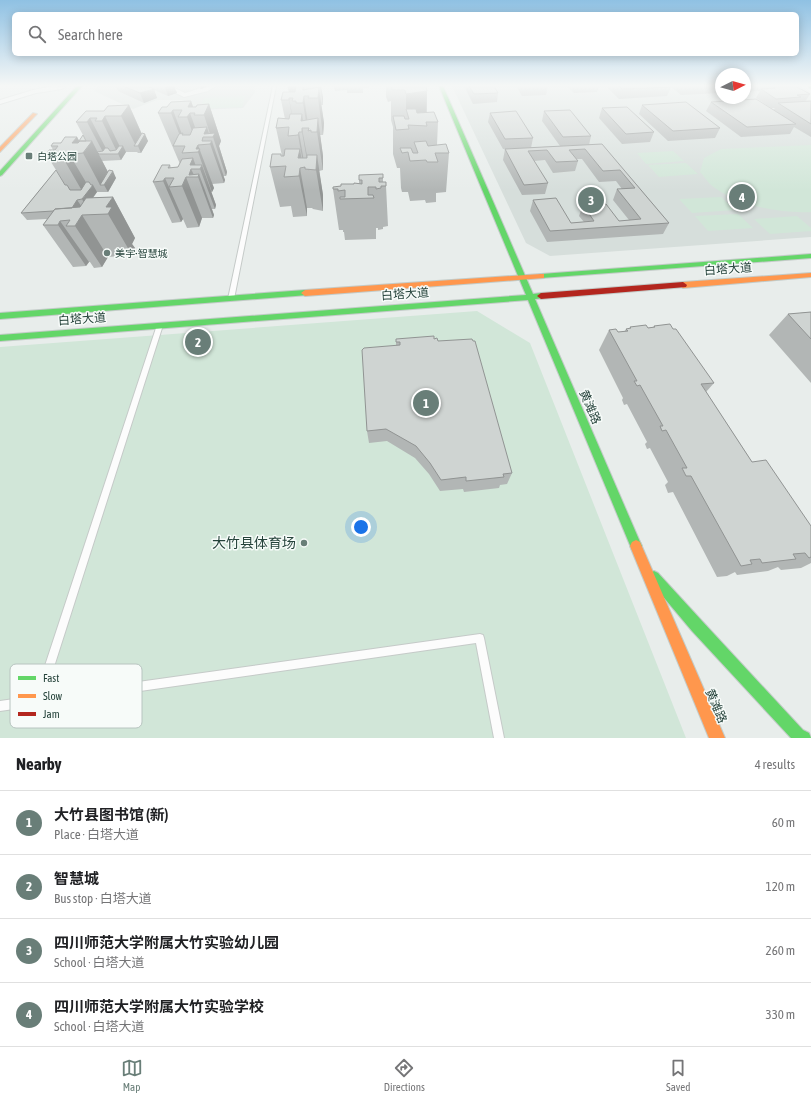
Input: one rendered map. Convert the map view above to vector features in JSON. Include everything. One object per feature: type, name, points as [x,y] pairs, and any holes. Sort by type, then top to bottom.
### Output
[{"type":"main road","points":[[0,150],[29,120]]},
{"type":"main road","points":[[0,174],[49,120]]},
{"type":"main road","name":"黄滩路","points":[[456,120],[717,738]]},
{"type":"main road","name":"白塔大道","points":[[0,316],[811,256]]},
{"type":"main road","name":"白塔大道","points":[[0,338],[811,275]]},
{"type":"main road","points":[[643,564],[737,671],[798,736],[804,738]]},
{"type":"lane","points":[[231,299],[268,120]]},
{"type":"lane","points":[[50,664],[160,325]]},
{"type":"lane","points":[[142,686],[480,638],[499,738]]},
{"type":"lane","points":[[0,706],[10,705]]},
{"type":"shaded area","points":[[468,120],[811,120],[811,237],[550,256],[526,243]]},
{"type":"green space","points":[[811,145],[811,212],[772,210],[744,203],[732,198],[710,184],[700,172],[704,158],[721,149]]},
{"type":"green space","points":[[673,151],[684,161],[646,164],[637,153]]},
{"type":"green space","points":[[686,163],[698,174],[659,177],[648,165]]},
{"type":"green space","points":[[721,197],[735,210],[692,213],[679,199]]},
{"type":"green space","points":[[738,214],[753,228],[708,231],[695,216]]},
{"type":"green space","points":[[797,216],[811,228],[811,231],[770,234],[754,219]]},
{"type":"green space","name":"大竹县体育场","points":[[477,311],[530,343],[686,738],[0,738],[0,347]]},
{"type":"building","points":[[77,120],[88,120],[87,122],[76,122]]},
{"type":"building","points":[[278,120],[318,120],[317,132],[311,132],[311,130],[308,131],[309,128],[302,128],[302,132],[299,132],[298,135],[288,136],[289,127],[276,128]]},
{"type":"building","points":[[394,120],[437,120],[438,122],[426,122],[427,126],[408,125],[409,129],[396,130]]},
{"type":"building","points":[[494,120],[522,120],[533,138],[505,139]]},
{"type":"building","points":[[551,120],[578,120],[591,136],[563,137]]},
{"type":"building","points":[[613,120],[642,120],[654,132],[626,134]]},
{"type":"building","points":[[660,120],[710,120],[720,128],[673,131]]},
{"type":"building","points":[[738,120],[790,120],[796,124],[747,127]]},
{"type":"building","points":[[207,127],[204,134],[215,133],[213,137],[203,137],[202,141],[212,141],[210,144],[198,145],[196,149],[200,149],[198,152],[182,153],[185,146],[173,146],[179,134],[183,133],[182,135],[190,135],[193,128]]},
{"type":"building","points":[[142,133],[145,134],[138,146],[134,146]]},
{"type":"building","points":[[83,135],[86,141],[79,141]]},
{"type":"building","points":[[65,137],[77,137],[72,143],[92,141],[83,153],[73,154],[75,151],[68,152],[63,158],[51,159],[55,154],[46,154],[49,150],[55,150],[58,146],[51,146],[53,143],[61,143]]},
{"type":"building","points":[[426,141],[428,146],[446,144],[449,153],[435,153],[438,162],[427,162],[426,160],[410,161],[408,152],[402,153],[400,148],[411,148],[413,153],[418,153],[414,142]]},
{"type":"building","points":[[602,144],[669,223],[550,231],[533,200],[556,198],[571,223],[594,221],[583,205],[606,204],[619,221],[641,219],[617,189],[635,188],[620,170],[603,171],[585,149],[569,150],[578,161],[556,162],[547,150],[528,151],[548,183],[524,185],[505,149]]},
{"type":"building","points":[[119,146],[123,146],[118,154],[99,154],[97,152],[103,151],[105,148],[108,148],[110,151],[116,150]]},
{"type":"building","points":[[285,149],[300,149],[298,158],[307,158],[307,155],[317,155],[316,170],[305,169],[305,167],[300,168],[299,176],[284,177],[286,166],[270,167],[272,154],[281,154],[281,156],[284,156]]},
{"type":"building","points":[[193,158],[190,165],[202,165],[200,169],[191,169],[189,175],[199,174],[198,177],[186,177],[182,186],[169,187],[174,178],[165,178],[163,181],[153,182],[162,165],[170,165],[168,168],[178,167],[182,159]]},
{"type":"building","points":[[56,170],[65,185],[67,185],[70,190],[81,190],[86,182],[93,185],[82,199],[77,200],[72,208],[21,213]]},
{"type":"building","points":[[109,170],[113,171],[104,185],[100,185]]},
{"type":"building","points":[[383,174],[383,178],[379,178],[379,182],[386,182],[386,186],[381,186],[381,188],[376,189],[376,187],[368,187],[368,195],[373,195],[374,198],[340,199],[340,197],[345,197],[345,190],[338,191],[338,189],[333,189],[333,187],[341,186],[341,184],[362,184],[362,180],[359,180],[359,175]]},
{"type":"building","points":[[113,197],[106,207],[112,207],[108,214],[82,215],[75,226],[66,226],[70,220],[60,221],[58,225],[43,225],[55,209],[80,207],[86,198]]},
{"type":"building","points":[[811,312],[811,339],[788,314]]},
{"type":"building","points":[[670,324],[673,329],[676,329],[714,383],[701,384],[752,462],[766,460],[811,526],[811,557],[809,558],[805,553],[793,554],[796,559],[762,563],[760,559],[750,560],[752,564],[741,566],[691,476],[686,476],[682,468],[687,468],[666,430],[662,431],[660,426],[663,426],[640,385],[637,386],[634,381],[637,381],[609,330],[616,329],[618,332],[628,331],[626,329],[631,328],[630,327],[646,325],[648,328]]},
{"type":"building","points":[[434,336],[434,339],[437,338],[438,341],[472,339],[475,341],[512,473],[503,474],[504,477],[466,481],[466,477],[441,480],[430,463],[416,446],[386,429],[367,431],[362,350],[364,348],[400,345],[400,342],[396,342],[396,339]]},
{"type":"traffic: fast","points":[[0,174],[49,120]]},
{"type":"traffic: fast","points":[[456,120],[636,546]]},
{"type":"traffic: fast","points":[[541,276],[811,256]]},
{"type":"traffic: fast","points":[[0,316],[305,293]]},
{"type":"traffic: fast","points":[[0,338],[541,296]]},
{"type":"traffic: fast","points":[[654,577],[697,626],[798,735],[804,738]]},
{"type":"traffic: slow","points":[[0,150],[29,120]]},
{"type":"traffic: slow","points":[[683,285],[811,275]]},
{"type":"traffic: slow","points":[[305,293],[541,276]]},
{"type":"traffic: slow","points":[[636,546],[717,738]]},
{"type":"traffic: jam","points":[[541,296],[683,285]]},
{"type":"place","name":"白塔公园","points":[[29,156]]},
{"type":"place","name":"四川师范大学附属大竹实验学校","points":[[742,197]]},
{"type":"place","name":"四川师范大学附属大竹实验幼儿园","points":[[591,200]]},
{"type":"place","name":"美宇•智慧城","points":[[107,253]]},
{"type":"place","name":"智慧城","points":[[198,342]]},
{"type":"place","name":"大竹县图书馆 (新)","points":[[426,403]]},
{"type":"place","name":"大竹县体育场","points":[[304,543]]}]
